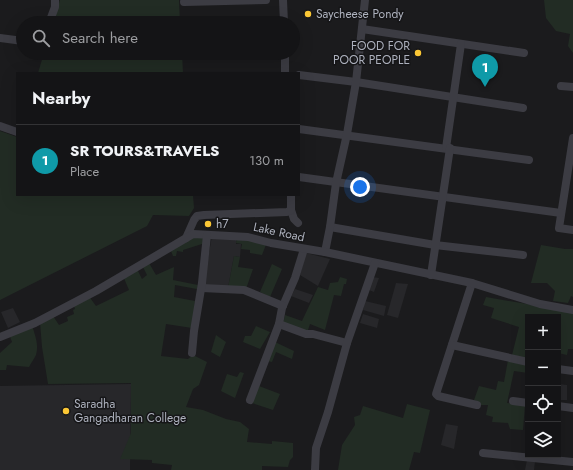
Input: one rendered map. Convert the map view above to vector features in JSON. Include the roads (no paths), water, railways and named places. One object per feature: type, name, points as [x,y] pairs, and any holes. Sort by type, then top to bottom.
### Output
[{"type":"street","points":[[52,16],[55,7],[55,0]]},
{"type":"street","points":[[184,2],[266,0]]},
{"type":"street","points":[[283,0],[284,16]]},
{"type":"street","points":[[325,252],[336,183],[347,134],[356,82],[365,0]]},
{"type":"street","points":[[362,29],[524,53]]},
{"type":"street","points":[[0,38],[16,40]]},
{"type":"street","points":[[431,275],[461,44]]},
{"type":"street","points":[[285,60],[285,72]]},
{"type":"street","points":[[300,75],[356,82],[523,108]]},
{"type":"street","points":[[561,86],[573,87]]},
{"type":"street","points":[[0,126],[16,132]]},
{"type":"street","points":[[300,129],[347,134],[529,160]]},
{"type":"street","points":[[573,138],[570,175],[559,228],[573,230]]},
{"type":"street","points":[[300,177],[561,213]]},
{"type":"street","points":[[291,196],[290,210],[294,219],[298,223]]},
{"type":"street","points":[[186,238],[197,216],[204,214],[287,212],[290,210]]},
{"type":"street","points":[[330,227],[435,245],[523,256]]},
{"type":"street","name":"Lake Road","points":[[0,337],[42,320],[193,234],[248,237],[271,243],[325,252],[472,283],[540,304],[573,310]]},
{"type":"street","points":[[192,353],[194,331],[202,288],[207,235]]},
{"type":"street","points":[[250,400],[279,324],[283,306],[295,278],[304,249]]},
{"type":"street","points":[[315,470],[316,448],[328,412],[347,343],[375,263]]},
{"type":"street","points":[[472,283],[436,394],[438,396],[476,405]]},
{"type":"street","points":[[202,288],[244,290],[283,306]]},
{"type":"street","points":[[279,324],[306,334],[313,334],[347,343]]},
{"type":"street","points":[[452,345],[525,361]]},
{"type":"street","points":[[561,369],[573,371]]},
{"type":"street","points":[[513,401],[525,403]]},
{"type":"street","points":[[561,406],[573,408]]},
{"type":"street","points":[[483,453],[573,462]]},
{"type":"place","name":"Saycheese Pondy","points":[[308,14]]},
{"type":"place","name":"FOOD FOR POOR PEOPLE","points":[[418,53]]},
{"type":"place","name":"SR TOURS&TRAVELS","points":[[485,87]]},
{"type":"place","name":"h7","points":[[208,224]]},
{"type":"place","name":"Saradha Gangadharan College","points":[[66,411]]}]
